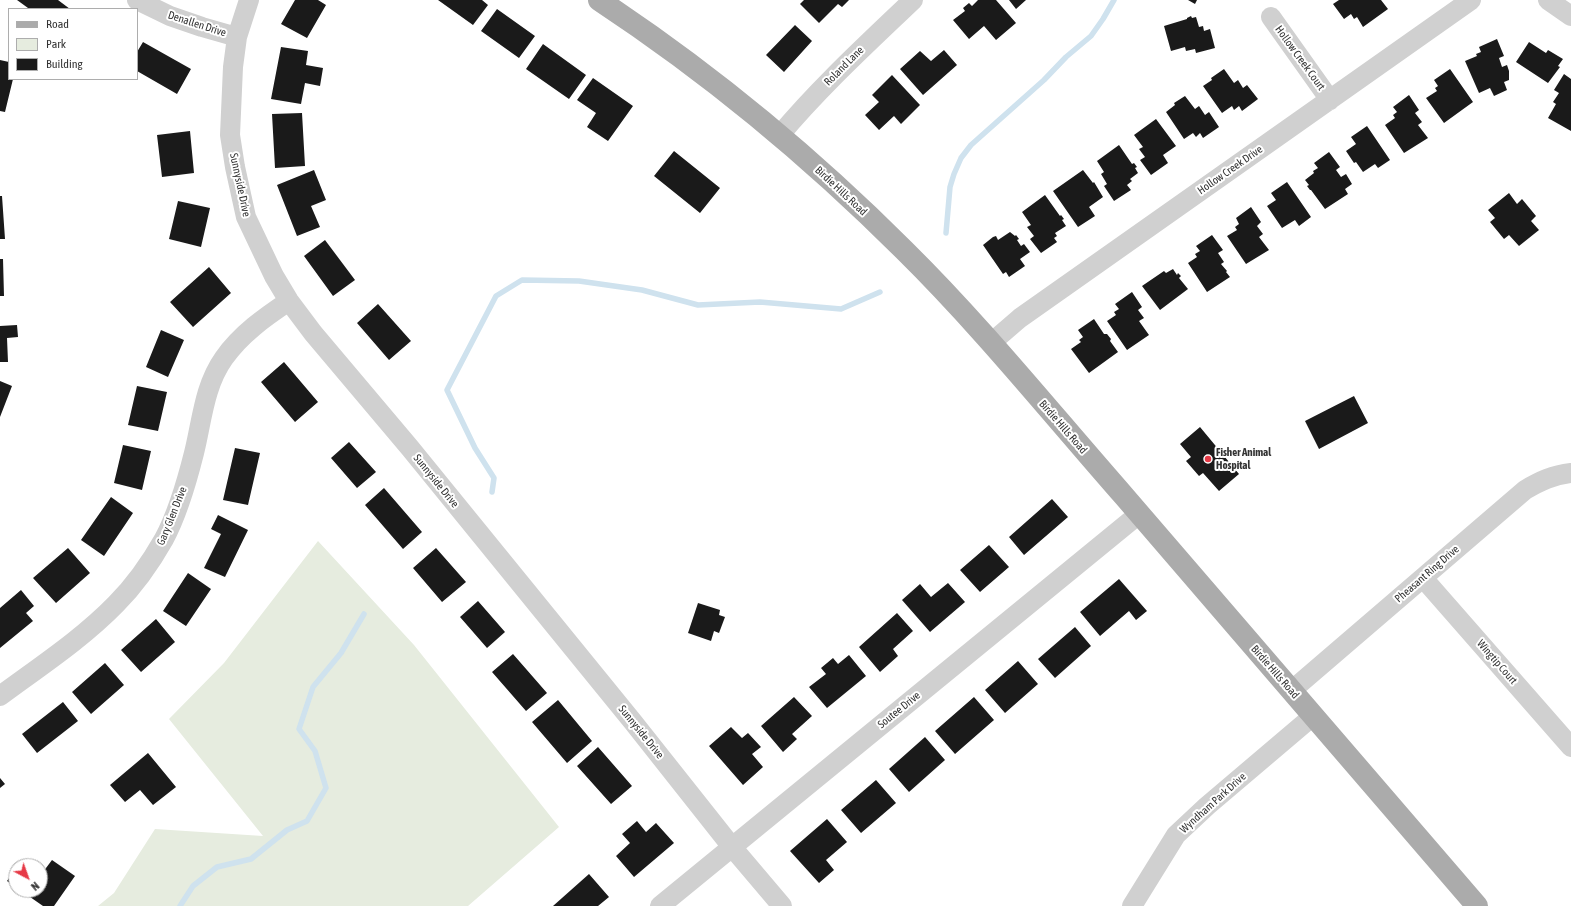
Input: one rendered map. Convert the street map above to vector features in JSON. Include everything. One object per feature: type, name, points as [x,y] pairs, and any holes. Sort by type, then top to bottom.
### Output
[{"type":"main road","name":"Birdie Hills Road","points":[[599,0],[657,40],[706,77],[779,136],[822,173],[904,249],[991,343],[1477,906]]},
{"type":"street","name":"Denallen Drive","points":[[137,0],[170,16],[237,37]]},
{"type":"street","name":"Sunnyside Drive","points":[[248,0],[237,37],[233,67],[230,135],[235,167],[246,217],[274,276],[313,333],[415,454],[782,906]]},
{"type":"street","name":"Roland Lane","points":[[779,136],[804,106],[841,68],[913,0]]},
{"type":"street","name":"Hollow Creek Drive","points":[[991,343],[1020,318],[1471,0]]},
{"type":"street","points":[[1548,0],[1571,16]]},
{"type":"street","name":"Hollow Creek Court","points":[[1271,17],[1330,100]]},
{"type":"street","name":"Gary Glen Drive","points":[[0,696],[78,638],[116,604],[149,564],[165,537],[180,502],[194,453],[202,409],[212,380],[223,359],[241,338],[263,319],[289,300]]},
{"type":"street","name":"Pheasant Ring Drive","points":[[1292,691],[1525,490],[1541,480],[1555,475],[1571,473]]},
{"type":"street","name":"Soutee Drive","points":[[660,906],[1139,514]]},
{"type":"street","name":"Wingtip Court","points":[[1423,578],[1571,747]]},
{"type":"street","name":"Wyndham Park Drive","points":[[1132,906],[1176,836],[1207,806],[1313,716]]},
{"type":"green space","points":[[318,541],[414,645],[559,827],[468,906],[98,906],[114,893],[155,829],[263,836],[169,719],[224,663]]},
{"type":"building","points":[[17,0],[58,0],[69,8],[28,8]]},
{"type":"building","points":[[295,0],[318,0],[326,5],[307,38],[281,24]]},
{"type":"building","points":[[438,0],[482,0],[488,5],[473,25]]},
{"type":"building","points":[[804,0],[849,0],[842,7],[838,4],[819,23],[800,4]]},
{"type":"building","points":[[978,0],[996,0],[1016,23],[996,40],[984,26],[969,39],[953,20],[965,11],[963,8],[969,3],[972,6]]},
{"type":"building","points":[[1009,0],[1026,0],[1016,9]]},
{"type":"building","points":[[1188,0],[1197,0],[1195,4]]},
{"type":"building","points":[[1339,0],[1381,0],[1388,9],[1363,27],[1357,17],[1354,19],[1351,14],[1344,19],[1333,4]]},
{"type":"building","points":[[497,9],[535,36],[519,58],[481,31]]},
{"type":"building","points":[[1191,16],[1192,18],[1196,17],[1199,27],[1203,26],[1204,31],[1210,29],[1215,48],[1196,53],[1195,49],[1186,51],[1185,47],[1171,51],[1164,26],[1187,19]]},
{"type":"building","points":[[795,25],[812,41],[784,72],[766,55]]},
{"type":"building","points":[[1497,39],[1504,56],[1499,58],[1502,67],[1507,65],[1509,80],[1504,82],[1507,90],[1494,96],[1490,88],[1479,93],[1465,61],[1477,56],[1476,54],[1481,52],[1479,47]]},
{"type":"building","points":[[143,42],[191,69],[177,94],[138,72],[138,50]]},
{"type":"building","points":[[1529,42],[1546,53],[1548,50],[1563,59],[1558,66],[1560,67],[1548,83],[1516,62]]},
{"type":"building","points":[[543,44],[586,75],[569,99],[526,69]]},
{"type":"building","points":[[281,47],[308,51],[306,65],[323,68],[320,86],[305,83],[301,104],[271,99]]},
{"type":"building","points":[[944,50],[957,65],[923,95],[900,69],[920,51],[931,61]]},
{"type":"building","points":[[0,60],[8,62],[8,80],[13,80],[5,112],[0,111]]},
{"type":"building","points":[[1224,69],[1234,83],[1238,80],[1243,88],[1247,85],[1258,99],[1242,111],[1239,106],[1234,110],[1232,106],[1222,113],[1203,86]]},
{"type":"building","points":[[1450,69],[1473,102],[1444,123],[1426,98],[1437,91],[1435,88],[1438,86],[1434,80]]},
{"type":"building","points":[[1564,74],[1571,79],[1571,131],[1548,118],[1556,104],[1553,102],[1559,93],[1554,90]]},
{"type":"building","points":[[892,75],[920,105],[901,124],[894,116],[879,130],[865,115],[879,102],[872,95]]},
{"type":"building","points":[[593,78],[633,106],[608,141],[587,127],[596,113],[577,100]]},
{"type":"building","points":[[1409,95],[1419,110],[1415,113],[1422,122],[1418,125],[1428,138],[1404,153],[1385,125],[1395,118],[1393,115],[1397,112],[1393,107]]},
{"type":"building","points":[[1185,96],[1195,109],[1199,106],[1205,115],[1209,112],[1219,127],[1203,138],[1200,133],[1196,137],[1193,133],[1184,139],[1166,112],[1175,105],[1174,103]]},
{"type":"building","points":[[302,113],[305,166],[275,168],[272,114]]},
{"type":"building","points":[[1156,119],[1176,146],[1163,155],[1168,163],[1151,175],[1140,160],[1145,157],[1139,149],[1143,147],[1134,135]]},
{"type":"building","points":[[1367,126],[1390,160],[1378,168],[1375,164],[1363,172],[1356,162],[1354,163],[1346,151],[1356,144],[1351,137]]},
{"type":"building","points":[[190,131],[194,173],[162,177],[157,135]]},
{"type":"building","points":[[1119,145],[1132,164],[1134,163],[1137,167],[1135,168],[1138,173],[1130,179],[1132,181],[1127,185],[1131,190],[1114,201],[1104,186],[1107,184],[1101,174],[1104,172],[1097,161]]},
{"type":"building","points":[[674,151],[720,188],[700,213],[654,176]]},
{"type":"building","points":[[1329,152],[1340,167],[1336,170],[1341,177],[1346,174],[1352,184],[1345,189],[1348,194],[1325,209],[1307,186],[1309,185],[1305,180],[1318,168],[1314,163]]},
{"type":"building","points":[[314,170],[326,200],[311,206],[320,227],[297,236],[277,185]]},
{"type":"building","points":[[1083,170],[1093,183],[1094,182],[1103,197],[1089,207],[1095,216],[1078,227],[1053,191]]},
{"type":"building","points":[[1287,182],[1311,217],[1299,226],[1295,220],[1282,228],[1267,206],[1276,200],[1271,193]]},
{"type":"building","points":[[1509,193],[1517,204],[1522,199],[1536,216],[1531,221],[1539,230],[1519,246],[1509,235],[1504,239],[1490,222],[1495,218],[1488,210]]},
{"type":"building","points":[[1045,195],[1060,216],[1061,215],[1064,219],[1062,220],[1066,226],[1055,233],[1057,236],[1054,238],[1057,242],[1041,253],[1030,239],[1034,236],[1027,227],[1031,225],[1022,212]]},
{"type":"building","points":[[0,196],[2,196],[5,239],[0,239]]},
{"type":"building","points":[[178,201],[210,208],[201,247],[169,239]]},
{"type":"building","points":[[1251,207],[1261,222],[1257,226],[1263,234],[1259,237],[1269,250],[1246,264],[1227,236],[1237,230],[1235,227],[1239,224],[1236,218]]},
{"type":"building","points":[[1010,232],[1015,236],[1016,235],[1021,246],[1024,244],[1030,252],[1020,259],[1025,266],[1009,277],[1006,272],[1003,274],[983,245],[993,237],[996,236],[998,240]]},
{"type":"building","points":[[1212,235],[1223,250],[1218,253],[1224,262],[1221,264],[1230,277],[1207,292],[1188,263],[1197,257],[1195,254],[1200,251],[1196,246]]},
{"type":"building","points":[[325,240],[355,280],[333,296],[304,256]]},
{"type":"building","points":[[0,259],[3,259],[4,296],[0,296]]},
{"type":"building","points":[[209,267],[231,293],[193,327],[170,302]]},
{"type":"building","points":[[1173,269],[1177,275],[1178,273],[1181,276],[1179,278],[1188,289],[1160,310],[1142,286],[1164,271],[1166,273]]},
{"type":"building","points":[[1132,292],[1142,307],[1138,310],[1144,318],[1139,321],[1149,335],[1127,350],[1107,321],[1116,315],[1114,312],[1119,309],[1115,304]]},
{"type":"building","points":[[378,304],[411,341],[389,360],[357,323]]},
{"type":"building","points":[[1094,319],[1104,334],[1107,334],[1111,339],[1110,341],[1118,352],[1089,373],[1071,349],[1081,342],[1079,340],[1083,337],[1078,330]]},
{"type":"building","points":[[17,325],[18,337],[7,338],[8,362],[0,362],[0,326]]},
{"type":"building","points":[[161,330],[184,340],[168,377],[146,367]]},
{"type":"building","points":[[284,362],[318,402],[295,422],[261,382]]},
{"type":"building","points":[[0,381],[12,386],[0,417]]},
{"type":"building","points":[[137,386],[167,392],[158,431],[128,425]]},
{"type":"building","points":[[1354,396],[1368,423],[1319,449],[1305,421]]},
{"type":"building","name":"Fisher Animal Hospital","points":[[1200,427],[1239,474],[1219,491],[1203,473],[1199,476],[1186,461],[1191,457],[1180,444]]},
{"type":"building","points":[[349,442],[376,472],[357,488],[331,458]]},
{"type":"building","points":[[123,445],[151,451],[142,490],[114,483]]},
{"type":"building","points":[[235,448],[260,453],[248,505],[223,500]]},
{"type":"building","points":[[384,488],[422,532],[403,549],[365,505]]},
{"type":"building","points":[[111,497],[133,513],[104,556],[81,540]]},
{"type":"building","points":[[1052,499],[1068,517],[1024,555],[1009,537]]},
{"type":"building","points":[[218,515],[248,530],[225,577],[204,568],[221,534],[211,529]]},
{"type":"building","points":[[989,545],[1009,567],[980,592],[960,570]]},
{"type":"building","points":[[68,548],[90,573],[56,603],[33,578]]},
{"type":"building","points":[[436,548],[466,582],[442,602],[413,568]]},
{"type":"building","points":[[188,573],[211,589],[186,626],[163,611]]},
{"type":"building","points":[[1119,579],[1147,611],[1136,620],[1129,611],[1100,636],[1080,612]]},
{"type":"building","points":[[948,583],[965,602],[930,632],[902,600],[920,584],[931,597]]},
{"type":"building","points":[[21,590],[34,606],[26,613],[33,621],[0,648],[0,608]]},
{"type":"building","points":[[478,601],[505,632],[487,648],[460,617]]},
{"type":"building","points":[[698,603],[720,610],[719,615],[725,617],[719,633],[714,631],[711,641],[688,633]]},
{"type":"building","points":[[897,613],[913,631],[893,649],[898,656],[880,672],[859,647]]},
{"type":"building","points":[[156,619],[175,642],[141,672],[121,650]]},
{"type":"building","points":[[1075,627],[1091,646],[1055,678],[1038,659]]},
{"type":"building","points":[[513,654],[547,693],[526,711],[492,672]]},
{"type":"building","points":[[849,655],[866,676],[827,708],[809,687],[826,674],[821,668],[833,658],[838,664]]},
{"type":"building","points":[[1018,661],[1038,684],[1005,713],[985,690]]},
{"type":"building","points":[[105,663],[124,685],[91,714],[72,692]]},
{"type":"building","points":[[794,697],[812,716],[792,734],[797,739],[783,752],[761,726]]},
{"type":"building","points":[[974,697],[994,720],[955,754],[935,731]]},
{"type":"building","points":[[558,700],[592,741],[567,763],[532,722]]},
{"type":"building","points":[[63,702],[78,721],[37,753],[22,734]]},
{"type":"building","points":[[731,727],[742,738],[748,733],[761,747],[752,754],[763,767],[743,785],[709,746]]},
{"type":"building","points":[[925,737],[945,760],[909,792],[889,769]]},
{"type":"building","points":[[598,747],[632,786],[611,804],[577,766]]},
{"type":"building","points":[[148,753],[176,787],[153,805],[140,790],[125,802],[110,785]]},
{"type":"building","points":[[0,778],[5,784],[0,788]]},
{"type":"building","points":[[876,780],[896,803],[861,833],[841,810]]},
{"type":"building","points":[[827,819],[847,842],[826,860],[834,870],[819,883],[790,851]]},
{"type":"building","points":[[637,821],[646,832],[656,823],[674,843],[634,877],[616,856],[630,843],[622,834]]},
{"type":"building","points":[[52,860],[75,876],[54,906],[43,906],[32,898],[48,898],[48,865]]},
{"type":"building","points":[[589,874],[609,897],[598,906],[553,906]]},
{"type":"waterway","points":[[946,233],[950,187],[961,158],[971,145],[1044,80],[1066,57],[1091,36],[1114,0]]},
{"type":"waterway","points":[[492,492],[494,478],[475,448],[447,390],[496,296],[522,280],[579,281],[642,290],[698,305],[760,302],[841,309],[880,292]]},
{"type":"waterway","points":[[180,906],[193,886],[217,867],[251,859],[287,830],[307,821],[326,788],[315,751],[299,729],[313,687],[341,653],[364,614]]},
{"type":"place","name":"Fisher Animal Hospital","points":[[1208,459]]}]
